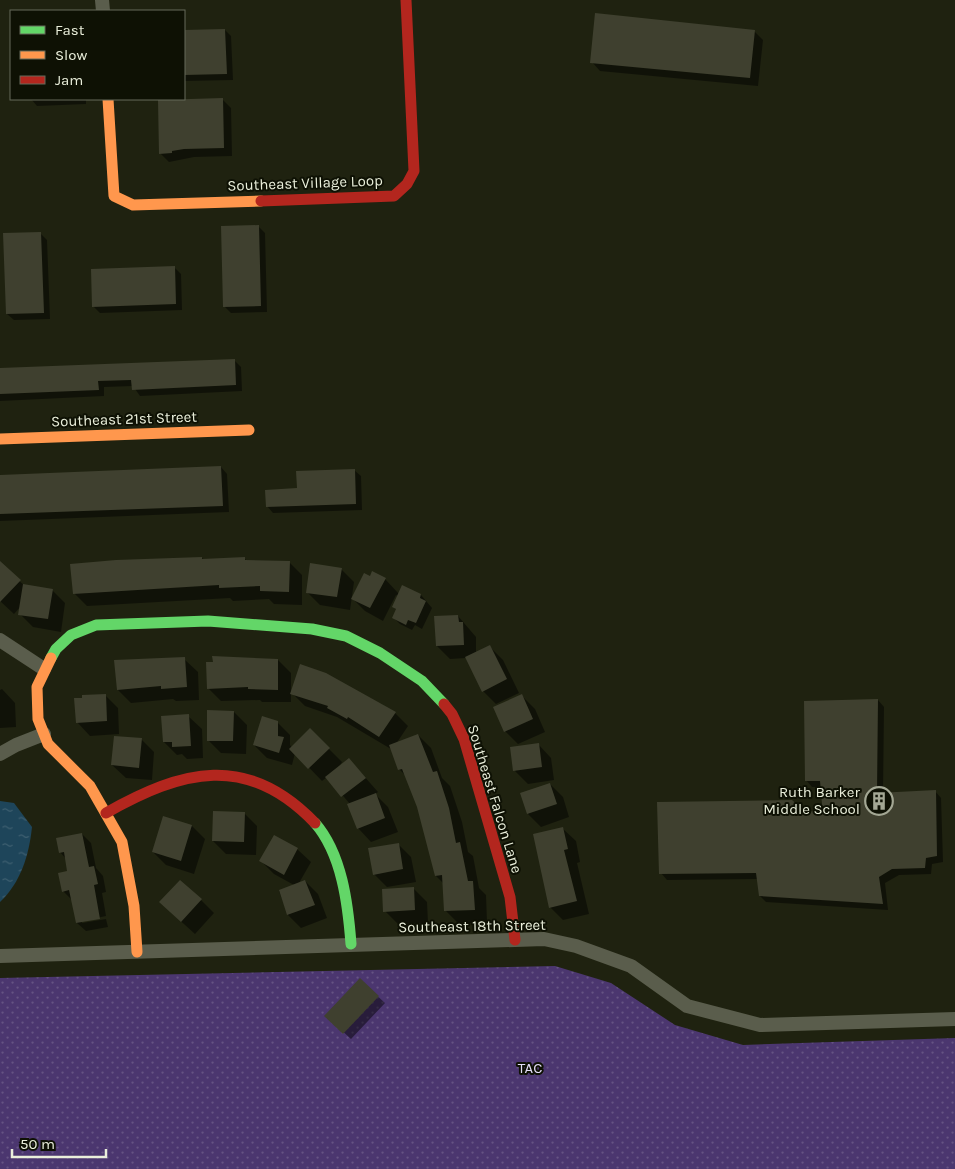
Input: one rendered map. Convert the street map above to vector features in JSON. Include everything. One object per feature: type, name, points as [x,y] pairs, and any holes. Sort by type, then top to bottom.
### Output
[{"type":"street","name":"Southeast Village Loop","points":[[108,100],[114,196],[133,205],[394,196],[407,184],[414,171],[406,0]]},
{"type":"street","name":"Southeast 21st Street","points":[[0,439],[248,430]]},
{"type":"street","name":"Southeast Falcon Lane","points":[[137,952],[134,906],[122,842],[90,786],[48,744],[36,702],[37,687],[44,669],[56,649],[71,635],[96,625],[208,621],[312,629],[346,636],[380,653],[406,670],[439,697],[452,714],[464,739],[510,897],[515,940]]},
{"type":"street","points":[[0,640],[44,669]]},
{"type":"street","points":[[0,754],[16,745],[44,734]]},
{"type":"street","points":[[106,813],[136,797],[188,777],[230,774],[269,786],[303,808],[329,842],[348,901],[351,944]]},
{"type":"street","name":"Southeast 18th Street","points":[[0,956],[544,939],[576,946],[631,966],[687,1006],[760,1026],[955,1019]]},
{"type":"green space","name":"TAC","points":[[555,966],[611,983],[675,1025],[743,1045],[955,1038],[955,1169],[0,1169],[0,978]]},
{"type":"water","points":[[0,801],[14,803],[32,827],[29,848],[23,868],[13,886],[0,902]]},
{"type":"building","points":[[595,13],[755,30],[750,78],[590,63]]},
{"type":"building","points":[[225,29],[227,74],[185,75],[185,30]]},
{"type":"building","points":[[223,98],[224,148],[184,149],[172,151],[172,153],[159,154],[158,100]]},
{"type":"building","points":[[259,225],[261,306],[223,307],[221,226]]},
{"type":"building","points":[[41,232],[44,313],[6,314],[3,233]]},
{"type":"building","points":[[175,266],[176,304],[92,307],[91,269]]},
{"type":"building","points":[[235,359],[236,385],[132,390],[131,380],[98,381],[99,390],[0,394],[0,368]]},
{"type":"building","points":[[221,466],[223,506],[0,514],[0,475]]},
{"type":"building","points":[[355,469],[356,504],[266,507],[265,490],[297,488],[296,471]]},
{"type":"building","points":[[202,557],[202,559],[245,557],[245,560],[290,561],[289,592],[260,591],[260,586],[219,588],[219,585],[73,594],[70,564],[116,560]]},
{"type":"building","points":[[0,561],[21,580],[0,602]]},
{"type":"building","points":[[310,563],[342,568],[337,597],[306,593]]},
{"type":"building","points":[[372,571],[386,578],[370,608],[351,599],[364,573],[370,576]]},
{"type":"building","points":[[23,584],[53,589],[48,619],[18,615]]},
{"type":"building","points":[[402,585],[421,594],[420,598],[426,601],[416,623],[408,620],[406,625],[392,618],[396,609],[392,607]]},
{"type":"building","points":[[458,615],[459,622],[463,622],[464,645],[436,646],[434,616]]},
{"type":"building","points":[[490,645],[507,679],[482,692],[465,657]]},
{"type":"building","points":[[212,656],[278,659],[278,690],[248,689],[248,687],[207,689],[206,662],[213,662]]},
{"type":"building","points":[[185,657],[187,687],[161,689],[161,686],[117,690],[114,660]]},
{"type":"building","points":[[300,664],[326,673],[396,712],[379,737],[348,717],[347,719],[327,708],[328,706],[290,694]]},
{"type":"building","points":[[106,694],[107,721],[76,723],[74,698],[82,698],[82,695]]},
{"type":"building","points":[[522,694],[533,719],[504,732],[493,707]]},
{"type":"building","name":"Ruth Barker Middle School","points":[[878,699],[877,793],[936,790],[937,856],[926,858],[925,868],[892,869],[879,877],[883,904],[759,896],[756,873],[659,874],[657,802],[792,800],[808,814],[822,804],[820,781],[805,781],[804,701]]},
{"type":"building","points":[[207,710],[234,711],[233,741],[207,741]]},
{"type":"building","points":[[189,714],[191,746],[172,747],[172,742],[163,742],[161,716]]},
{"type":"building","points":[[262,716],[278,721],[278,736],[284,737],[279,753],[253,745]]},
{"type":"building","points":[[310,728],[330,748],[308,769],[289,749]]},
{"type":"building","points":[[418,734],[433,772],[437,771],[449,808],[456,843],[460,842],[468,881],[473,881],[475,910],[444,911],[442,875],[435,876],[417,807],[402,769],[398,770],[389,745]]},
{"type":"building","points":[[114,736],[142,738],[139,768],[111,765]]},
{"type":"building","points":[[539,743],[542,767],[513,771],[510,747]]},
{"type":"building","points":[[349,758],[366,778],[341,797],[325,777]]},
{"type":"building","points":[[550,783],[557,804],[527,814],[520,793]]},
{"type":"building","points":[[376,793],[385,818],[357,829],[347,804]]},
{"type":"building","points":[[213,811],[245,812],[244,842],[212,841]]},
{"type":"building","points":[[163,816],[192,825],[181,861],[152,852]]},
{"type":"building","points":[[563,827],[568,849],[564,850],[577,901],[549,908],[533,834]]},
{"type":"building","points":[[82,833],[89,867],[94,866],[98,884],[94,885],[100,919],[76,923],[69,890],[62,892],[58,873],[67,871],[64,852],[59,853],[56,838]]},
{"type":"building","points":[[274,835],[298,848],[284,875],[259,861]]},
{"type":"building","points":[[399,843],[403,869],[373,875],[368,848]]},
{"type":"building","points":[[180,880],[202,899],[181,922],[159,902]]},
{"type":"building","points":[[305,880],[315,905],[287,915],[279,890]]},
{"type":"building","points":[[414,887],[415,910],[383,912],[382,889]]},
{"type":"building","points":[[360,978],[379,996],[343,1034],[324,1016]]},
{"type":"traffic: fast","points":[[51,658],[56,649],[71,635],[96,625],[208,621],[312,629],[346,636],[380,653],[422,681],[444,704]]},
{"type":"traffic: fast","points":[[315,823],[332,849],[342,880],[351,944]]},
{"type":"traffic: slow","points":[[108,100],[114,196],[133,205],[261,201]]},
{"type":"traffic: slow","points":[[0,439],[249,430]]},
{"type":"traffic: slow","points":[[51,658],[37,687],[38,719],[48,744],[90,786],[122,842],[134,906],[137,952]]},
{"type":"traffic: jam","points":[[261,201],[394,196],[407,184],[414,171],[406,0]]},
{"type":"traffic: jam","points":[[444,704],[452,714],[464,739],[510,897],[515,940]]},
{"type":"traffic: jam","points":[[106,813],[161,786],[213,775],[239,777],[264,785],[290,800],[315,823]]},
{"type":"place","name":"Ruth Barker Middle School","points":[[879,801]]}]
